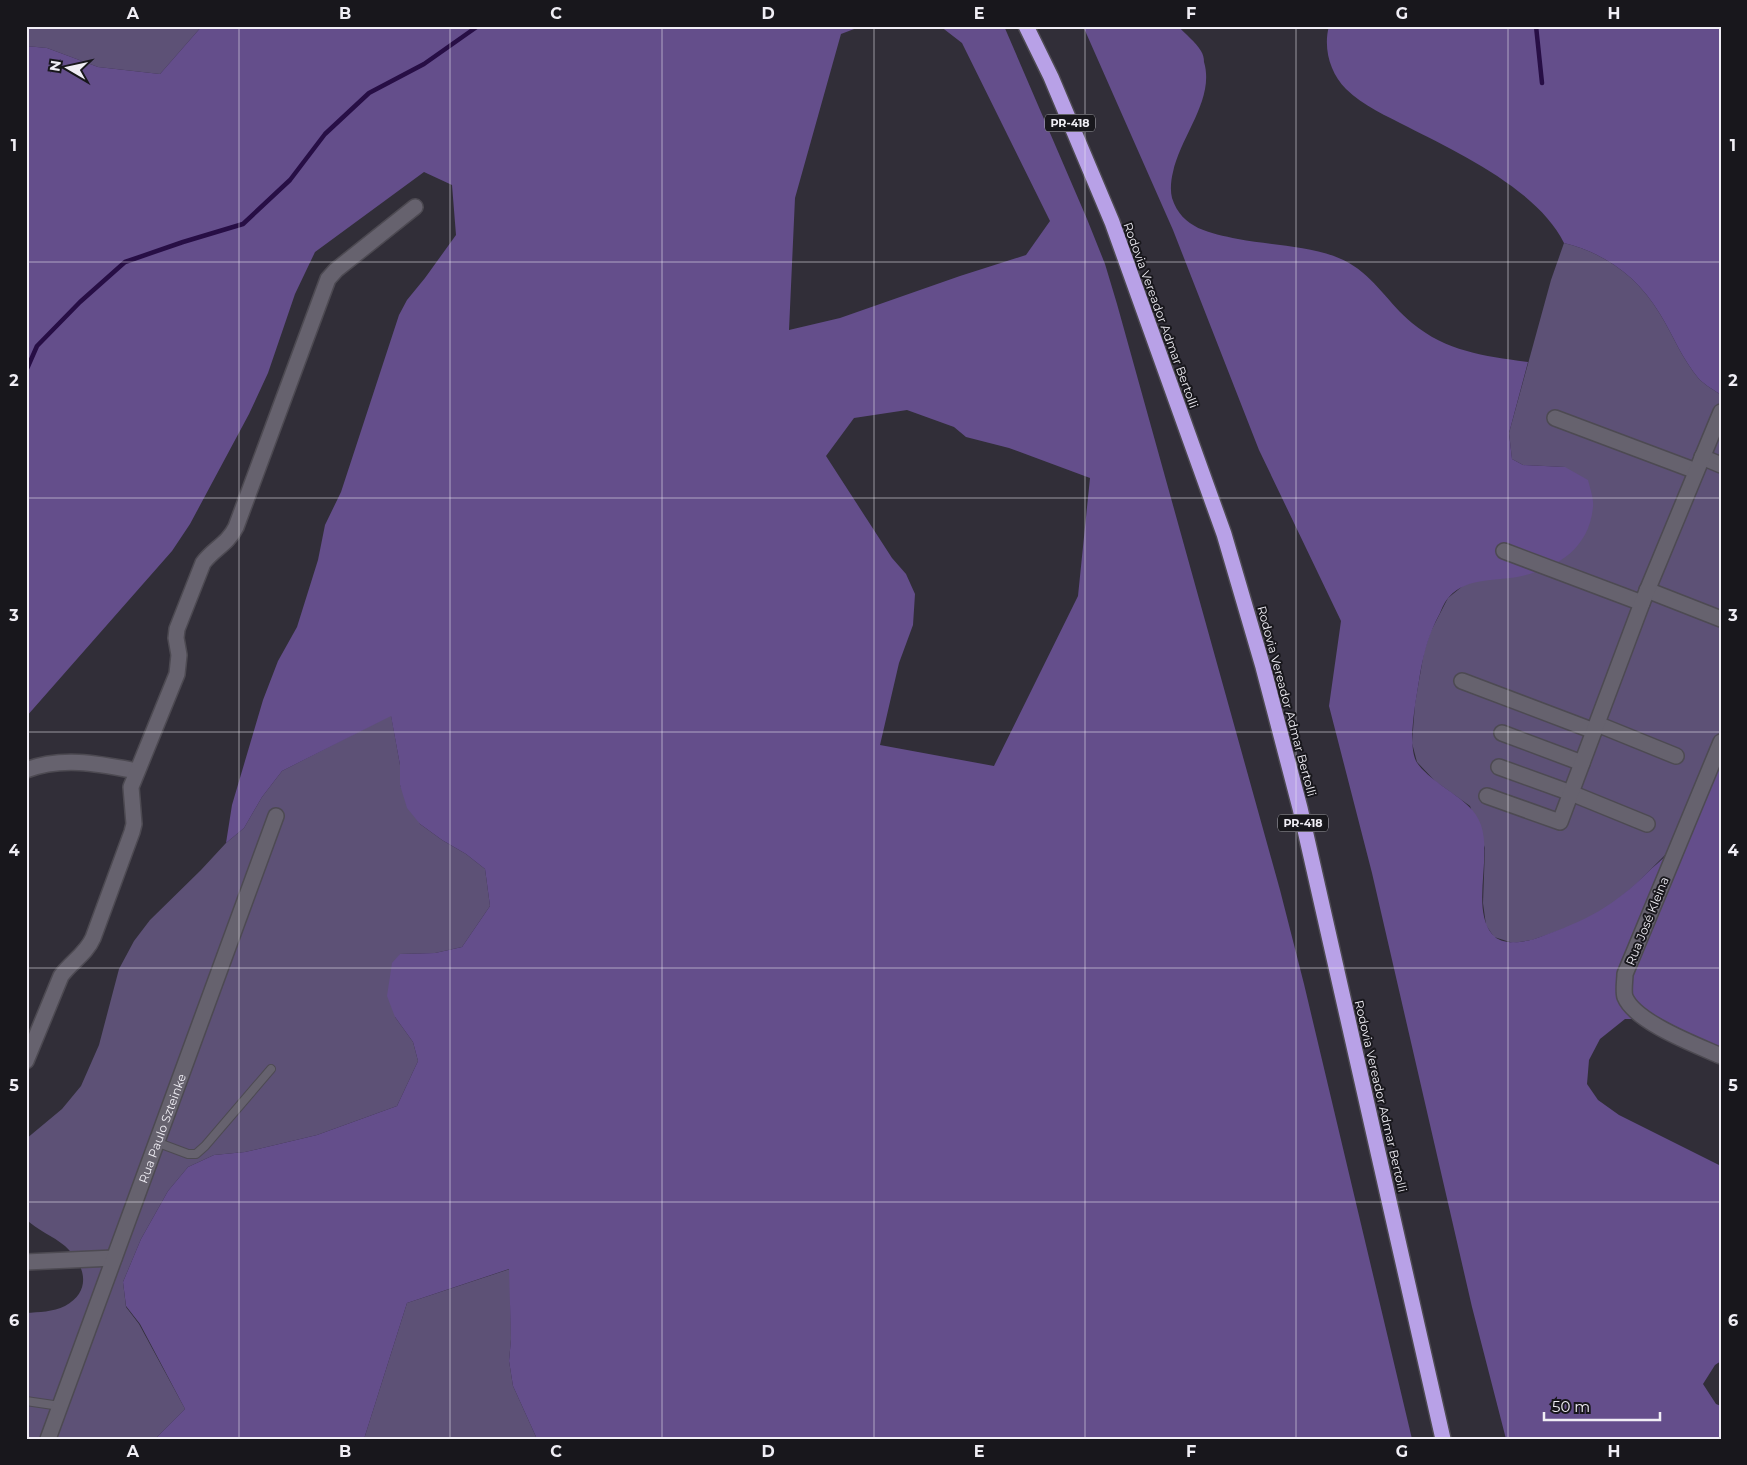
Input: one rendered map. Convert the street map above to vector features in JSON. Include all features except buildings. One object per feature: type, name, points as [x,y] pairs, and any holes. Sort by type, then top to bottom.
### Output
[{"type":"highway","name":"Rodovia Vereador Admar Bertolli","points":[[1026,26],[1051,77],[1112,222],[1224,534],[1263,667],[1300,808],[1443,1439]]},
{"type":"street","points":[[26,1061],[60,976],[68,966],[85,952],[93,938],[132,832],[134,824],[132,786],[177,674],[179,655],[176,638],[179,621],[203,563],[208,556],[226,543],[236,527],[328,280],[336,270],[414,207]]},
{"type":"street","points":[[1487,796],[1560,822],[1644,596],[1721,412]]},
{"type":"street","points":[[1555,418],[1699,464],[1721,465]]},
{"type":"street","points":[[1504,551],[1721,619]]},
{"type":"street","points":[[1462,681],[1676,756]]},
{"type":"street","points":[[1502,733],[1582,763]]},
{"type":"street","name":"Rua José Kleina","points":[[1721,742],[1625,974],[1625,996],[1638,1015],[1684,1040],[1721,1056]]},
{"type":"street","points":[[26,770],[56,762],[77,762],[137,771]]},
{"type":"street","points":[[1499,767],[1571,793],[1646,824]]},
{"type":"street","name":"Rua Paulo Szteinke","points":[[48,1439],[276,816]]},
{"type":"street","points":[[26,1262],[114,1258]]},
{"type":"lane","points":[[156,1142],[188,1154],[196,1154],[206,1146],[271,1069]]},
{"type":"lane","points":[[26,1401],[60,1406]]},
{"type":"shaded area","points":[[26,26],[202,26],[160,74],[98,67],[47,48],[26,46]]},
{"type":"shaded area","points":[[202,26],[862,26],[841,34],[795,198],[789,330],[840,318],[1026,255],[1050,221],[962,43],[940,26],[1004,26],[1087,219],[1105,264],[1117,304],[1280,890],[1412,1439],[537,1439],[513,1386],[509,1361],[511,1339],[509,1269],[407,1303],[364,1439],[155,1439],[185,1409],[140,1324],[126,1306],[123,1282],[141,1239],[168,1191],[188,1167],[214,1155],[245,1152],[317,1135],[397,1106],[418,1061],[413,1042],[395,1017],[387,996],[392,963],[400,954],[435,953],[462,947],[490,906],[485,869],[466,854],[420,824],[407,808],[400,785],[400,765],[391,716],[282,771],[262,797],[244,828],[226,843],[232,805],[263,700],[278,661],[297,627],[318,560],[325,525],[341,492],[399,315],[407,300],[456,235],[452,185],[424,172],[315,252],[295,294],[268,373],[249,414],[190,524],[172,551],[26,717],[26,46],[47,48],[98,67],[160,74]],"holes":[[[907,410],[954,427],[966,437],[1009,448],[1090,478],[1078,596],[994,766],[880,745],[899,663],[913,625],[915,594],[906,574],[892,558],[826,456],[854,418]]]},
{"type":"shaded area","points":[[1083,26],[1178,26],[1202,52],[1206,76],[1205,90],[1196,117],[1177,158],[1171,182],[1172,198],[1183,217],[1207,232],[1238,239],[1309,249],[1336,257],[1349,263],[1367,276],[1396,308],[1425,333],[1453,347],[1467,351],[1528,362],[1509,433],[1512,459],[1523,465],[1565,467],[1588,480],[1593,507],[1590,521],[1579,544],[1560,561],[1536,572],[1512,578],[1474,583],[1457,590],[1446,600],[1436,620],[1427,643],[1422,666],[1413,719],[1413,753],[1423,770],[1464,802],[1479,820],[1484,838],[1483,911],[1486,923],[1492,934],[1502,941],[1508,942],[1522,942],[1540,937],[1572,925],[1599,911],[1636,883],[1669,851],[1721,738],[1721,1053],[1645,1019],[1625,1019],[1600,1039],[1589,1060],[1587,1084],[1598,1100],[1619,1115],[1721,1166],[1721,1361],[1715,1365],[1703,1384],[1716,1404],[1721,1406],[1721,1439],[1506,1439],[1472,1307],[1372,873],[1329,706],[1341,621],[1259,450],[1173,230]]},
{"type":"shaded area","points":[[1329,26],[1721,26],[1721,395],[1699,379],[1651,301],[1631,278],[1619,268],[1593,253],[1564,243],[1552,224],[1536,206],[1495,175],[1473,161],[1375,110],[1360,101],[1346,89],[1340,83],[1329,60],[1327,34]]},
{"type":"shaded area","points":[[1564,243],[1579,247],[1607,260],[1631,278],[1660,314],[1699,379],[1721,395],[1721,738],[1668,852],[1636,884],[1594,916],[1532,940],[1513,943],[1494,937],[1486,925],[1483,903],[1485,848],[1470,806],[1435,781],[1417,762],[1412,743],[1415,704],[1424,652],[1430,633],[1448,598],[1464,585],[1476,581],[1565,467],[1523,465],[1512,459],[1509,433],[1551,280]]},
{"type":"shaded area","points":[[391,715],[400,765],[400,785],[420,824],[466,854],[485,869],[490,906],[462,947],[435,953],[400,954],[395,1017],[413,1042],[418,1061],[397,1106],[317,1135],[245,1152],[214,1155],[188,1167],[168,1191],[141,1239],[123,1282],[126,1307],[139,1324],[185,1409],[155,1439],[26,1439],[26,1313],[51,1311],[65,1306],[80,1293],[83,1277],[81,1269],[72,1253],[26,1219],[26,1139],[62,1109],[81,1086],[99,1045],[119,969],[134,941],[150,920],[226,843],[244,828],[262,797],[282,771]]},
{"type":"shaded area","points":[[510,1269],[511,1339],[509,1361],[513,1386],[537,1439],[364,1439],[407,1303]]},
{"type":"waterway","points":[[26,371],[37,346],[80,302],[125,262],[243,224],[290,180],[325,134],[369,93],[424,64],[478,26]]},
{"type":"waterway","points":[[1536,26],[1542,83]]}]
